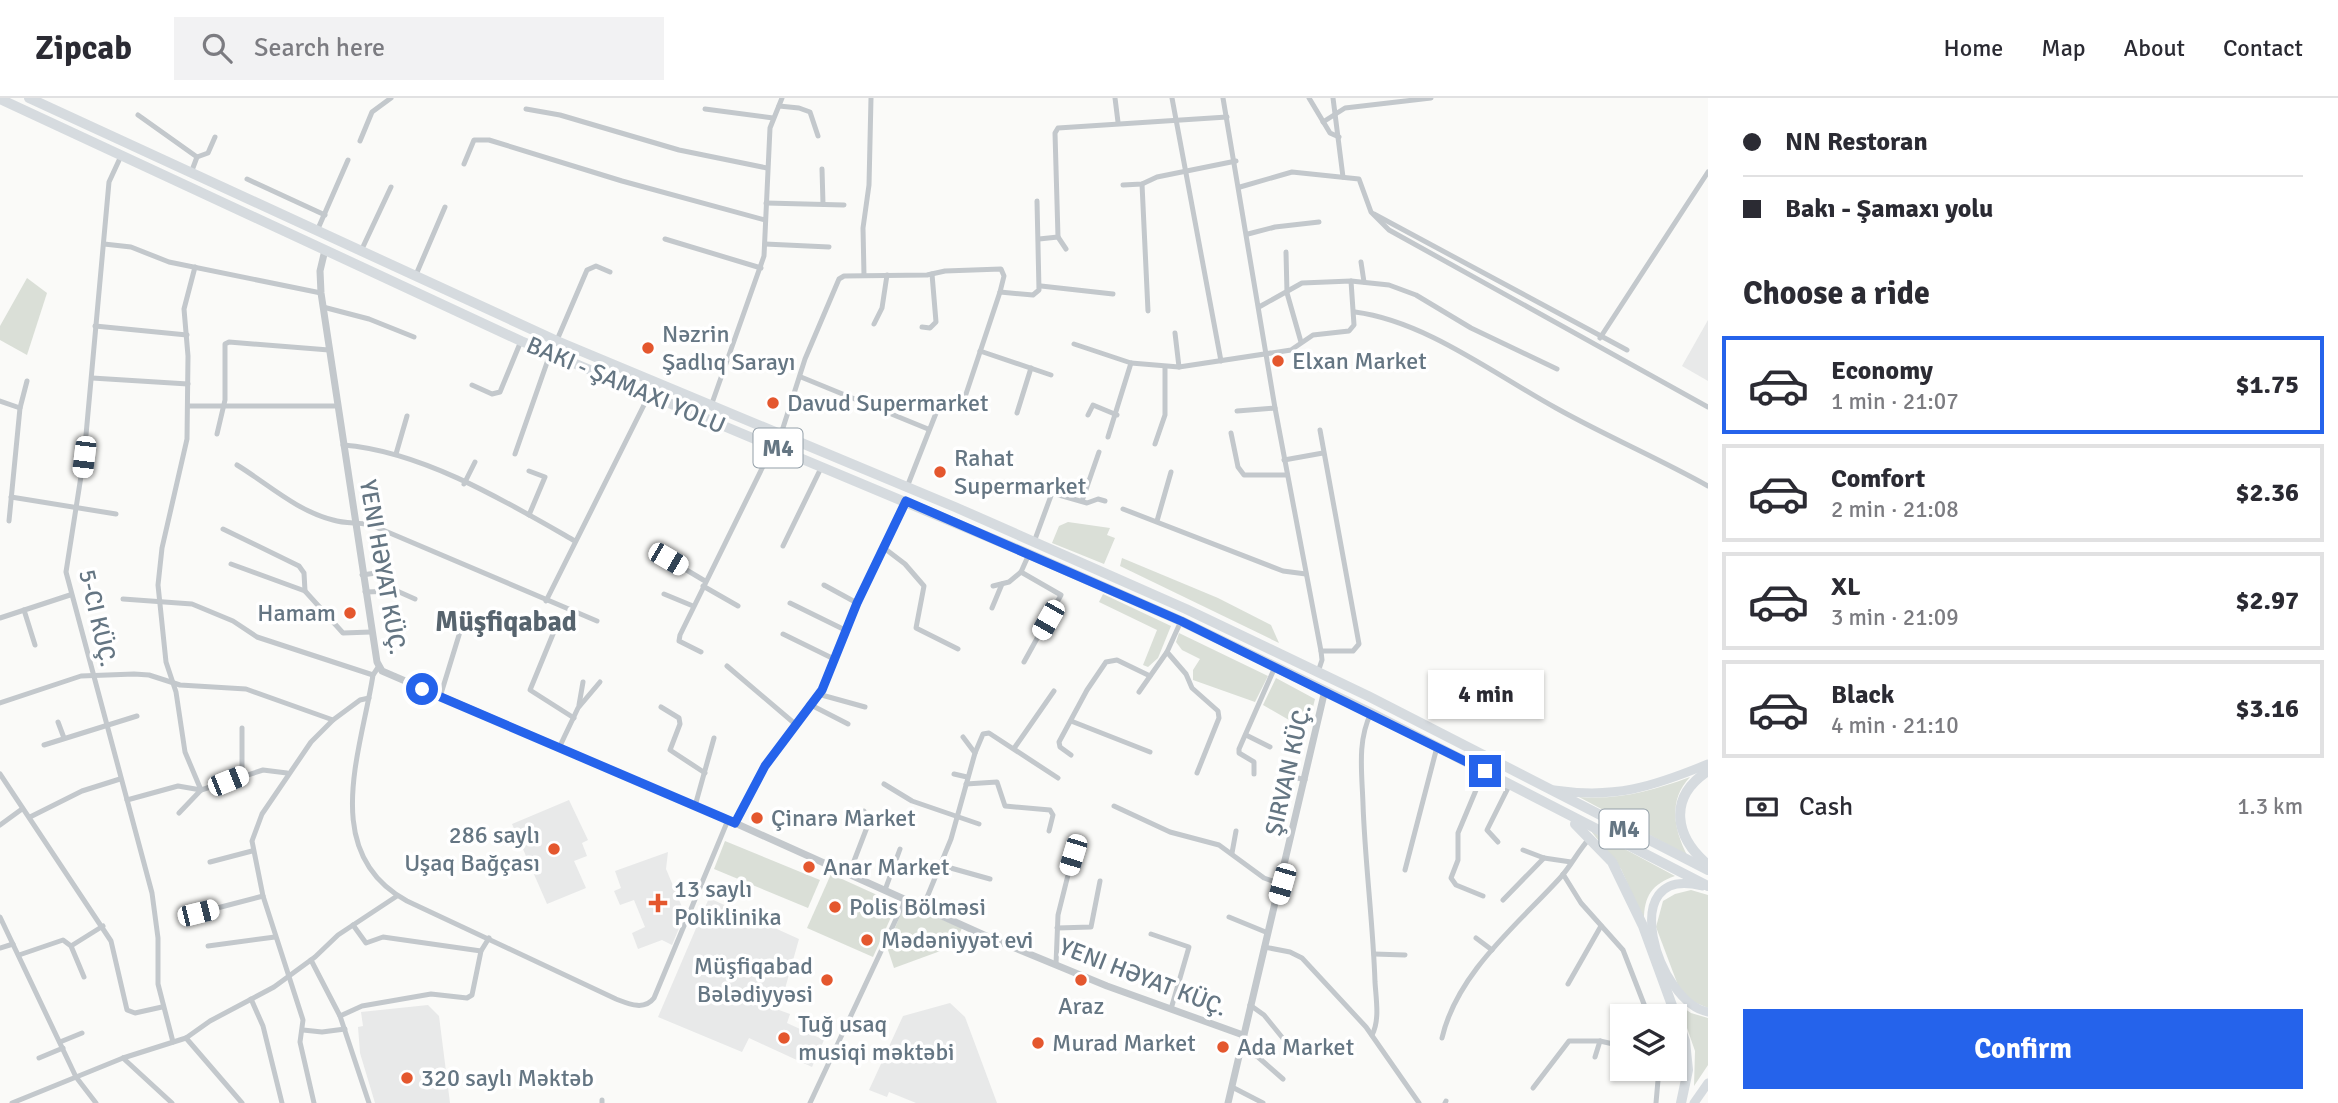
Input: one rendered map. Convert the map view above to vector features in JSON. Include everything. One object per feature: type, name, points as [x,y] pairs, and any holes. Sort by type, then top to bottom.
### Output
[{"type":"highway","name":"M4","points":[[29,98],[557,341],[908,487],[1318,672],[1541,788],[1708,868]]},
{"type":"highway","name":"M4","points":[[0,99],[550,354],[906,501],[1181,621],[1371,713],[1708,887]]},
{"type":"highway","points":[[1708,771],[1691,784],[1681,813],[1686,842],[1708,868]]},
{"type":"highway","points":[[1552,807],[1591,836],[1612,862],[1624,883],[1685,1041],[1688,1070],[1681,1103]]},
{"type":"main road","points":[[1541,788],[1582,794],[1615,794],[1651,786],[1708,764]]},
{"type":"main road","points":[[1708,887],[1691,883],[1670,886],[1654,898],[1650,915],[1651,929],[1675,990],[1694,1008],[1708,1012]]},
{"type":"main road","points":[[1694,1103],[1708,1083]]},
{"type":"street","points":[[360,141],[372,112],[391,98]]},
{"type":"street","points":[[711,405],[761,268],[773,118],[782,98]]},
{"type":"street","points":[[864,275],[863,228],[869,185],[871,98]]},
{"type":"street","points":[[1115,98],[1118,122]]},
{"type":"street","points":[[1172,98],[1221,361]]},
{"type":"street","points":[[1223,98],[1236,161],[1284,460],[1321,651],[1322,660],[1318,672]]},
{"type":"street","points":[[1309,98],[1330,133],[1339,137]]},
{"type":"street","points":[[1333,98],[1343,177]]},
{"type":"street","points":[[1358,98],[1360,106]]},
{"type":"street","points":[[1323,122],[1336,113],[1360,106],[1431,98]]},
{"type":"street","points":[[779,106],[799,108],[810,113],[818,136]]},
{"type":"street","points":[[526,109],[560,114],[679,150],[767,168]]},
{"type":"street","points":[[705,109],[773,118]]},
{"type":"street","points":[[138,115],[197,157]]},
{"type":"street","points":[[1066,249],[1058,237],[1056,130],[1086,124],[1176,122],[1227,117]]},
{"type":"street","points":[[191,173],[197,157],[208,153],[215,137]]},
{"type":"street","points":[[464,163],[474,140],[489,140],[622,181],[765,220]]},
{"type":"street","name":"5-CI KÜÇ.","points":[[121,156],[109,182],[92,378],[77,508],[66,572],[70,595],[152,892],[162,1007],[173,1042]]},
{"type":"street","points":[[317,231],[348,160]]},
{"type":"street","points":[[1124,185],[1142,184],[1157,177],[1236,161]]},
{"type":"street","points":[[822,169],[823,204]]},
{"type":"street","points":[[1240,187],[1292,172],[1359,179],[1371,212],[1389,230],[1708,407]]},
{"type":"street","points":[[1596,344],[1708,172]]},
{"type":"street","points":[[247,179],[325,215]]},
{"type":"street","points":[[1142,184],[1148,311]]},
{"type":"street","points":[[361,251],[391,187]]},
{"type":"street","points":[[1000,292],[1033,295],[1041,286],[1037,201]]},
{"type":"street","points":[[766,203],[844,205]]},
{"type":"street","points":[[415,276],[445,207]]},
{"type":"street","points":[[1371,212],[1627,350]]},
{"type":"street","points":[[1248,234],[1275,227],[1319,222]]},
{"type":"street","points":[[1039,239],[1058,237]]},
{"type":"street","points":[[665,239],[761,268]]},
{"type":"street","points":[[104,244],[131,247],[169,262],[321,293]]},
{"type":"street","points":[[765,244],[829,247]]},
{"type":"street","name":"YENI HƏYAT KÜÇ.","points":[[325,250],[320,271],[321,293],[354,522],[371,632],[379,666],[387,674],[1056,964],[1171,1010],[1243,1035]]},
{"type":"street","points":[[1286,252],[1287,293],[1301,342]]},
{"type":"street","points":[[1361,262],[1363,282]]},
{"type":"street","points":[[557,341],[587,270],[596,266],[610,272]]},
{"type":"street","points":[[195,267],[184,309],[189,406],[187,439],[162,548],[159,602],[166,662],[173,684],[185,752],[201,790]]},
{"type":"street","points":[[781,435],[805,359],[839,279],[864,275],[932,275],[945,271],[1000,269],[1004,276],[1000,292],[964,400],[940,403],[908,487]]},
{"type":"street","points":[[874,324],[882,307],[887,275]]},
{"type":"street","points":[[922,327],[930,328],[936,322],[932,275]]},
{"type":"street","points":[[1259,307],[1302,283],[1351,281],[1390,285],[1416,295],[1471,328],[1557,369]]},
{"type":"street","points":[[1074,344],[1131,362],[1165,367],[1291,350],[1313,335],[1349,331],[1354,325],[1351,281]]},
{"type":"street","points":[[1041,286],[1114,294]]},
{"type":"street","points":[[323,307],[344,311],[414,337]]},
{"type":"street","points":[[1354,312],[1382,316],[1442,344],[1556,408],[1708,486]]},
{"type":"street","points":[[95,326],[187,335]]},
{"type":"street","points":[[1175,333],[1179,367]]},
{"type":"street","points":[[472,385],[492,394],[500,392],[521,341]]},
{"type":"street","points":[[217,434],[223,408],[225,344],[229,342],[330,350]]},
{"type":"street","points":[[980,351],[1051,375]]},
{"type":"street","points":[[515,454],[550,354]]},
{"type":"street","points":[[1108,437],[1117,415],[1131,362]]},
{"type":"street","points":[[1155,444],[1165,415],[1165,367]]},
{"type":"street","points":[[1017,413],[1031,368]]},
{"type":"street","points":[[801,377],[928,429]]},
{"type":"street","points":[[92,378],[188,384]]},
{"type":"street","points":[[9,521],[20,408],[27,381]]},
{"type":"street","points":[[546,601],[649,395]]},
{"type":"street","points":[[0,401],[20,408]]},
{"type":"street","points":[[1088,415],[1093,405],[1117,415]]},
{"type":"street","points":[[189,406],[338,406]]},
{"type":"street","points":[[1237,411],[1275,408]]},
{"type":"street","points":[[396,454],[407,416]]},
{"type":"street","points":[[1320,430],[1359,644],[1353,651],[1321,651]]},
{"type":"street","points":[[1231,433],[1238,467],[1244,475],[1287,475]]},
{"type":"street","points":[[343,445],[396,454],[529,515],[575,541]]},
{"type":"street","points":[[701,652],[679,641],[693,606],[773,446]]},
{"type":"street","points":[[1082,501],[1099,452]]},
{"type":"street","points":[[1284,460],[1323,453]]},
{"type":"street","points":[[464,484],[475,462]]},
{"type":"street","points":[[237,465],[268,488],[316,514],[332,520],[371,525],[597,621]]},
{"type":"street","points":[[783,546],[822,466]]},
{"type":"street","points":[[529,471],[545,477],[529,515]]},
{"type":"street","points":[[1157,521],[1171,472]]},
{"type":"street","points":[[1034,542],[1052,493],[1082,501],[1105,501]]},
{"type":"street","points":[[11,497],[116,514]]},
{"type":"street","points":[[379,666],[373,675],[350,792],[350,808],[359,843],[371,871],[397,896],[616,999],[640,1006],[650,1003],[732,822],[794,723],[818,694],[857,603],[906,501]]},
{"type":"street","points":[[1123,509],[1283,571],[1306,574]]},
{"type":"street","points":[[223,529],[299,566],[304,573],[305,591]]},
{"type":"street","points":[[884,548],[905,564],[924,586],[916,628],[958,649]]},
{"type":"street","points":[[993,586],[1015,579],[1030,554]]},
{"type":"street","points":[[668,559],[738,606]]},
{"type":"street","points":[[231,564],[305,591],[336,629],[351,634],[371,632]]},
{"type":"street","points":[[1021,572],[1061,595],[1024,662]]},
{"type":"street","points":[[362,575],[376,573],[388,576]]},
{"type":"street","points":[[992,608],[1002,584]]},
{"type":"street","points":[[824,586],[857,603]]},
{"type":"street","points":[[365,592],[397,591],[415,599]]},
{"type":"street","points":[[664,594],[693,606]]},
{"type":"street","points":[[0,618],[70,595]]},
{"type":"street","points":[[122,599],[192,604],[233,621],[257,637],[373,675]]},
{"type":"street","points":[[790,603],[845,630]]},
{"type":"street","points":[[24,610],[35,645]]},
{"type":"street","points":[[1139,692],[1167,652],[1181,621]]},
{"type":"street","points":[[440,697],[463,622]]},
{"type":"street","points":[[553,634],[530,690],[574,718]]},
{"type":"street","points":[[783,634],[834,659]]},
{"type":"street","points":[[1167,652],[1185,674],[1192,688],[1218,710],[1219,718],[1198,773]]},
{"type":"street","points":[[1071,755],[1059,742],[1106,662],[1117,660],[1150,676]]},
{"type":"street","points":[[727,666],[794,723]]},
{"type":"street","points":[[1254,774],[1254,762],[1240,753],[1275,667]]},
{"type":"street","points":[[0,703],[81,676],[149,675],[173,684],[246,689],[333,720]]},
{"type":"street","points":[[579,708],[583,682]]},
{"type":"street","points":[[559,748],[579,708],[600,682]]},
{"type":"street","name":"ŞIRVAN KÜÇ.","points":[[1228,1103],[1250,1004],[1282,884],[1325,690]]},
{"type":"street","points":[[1015,747],[1054,691]]},
{"type":"street","points":[[818,694],[866,707]]},
{"type":"street","points":[[314,1103],[300,1042],[303,1020],[286,976],[252,851],[257,822],[288,773],[333,720],[360,700],[369,698]]},
{"type":"street","points":[[809,704],[848,724]]},
{"type":"street","points":[[661,707],[679,718],[680,724],[670,750],[705,773]]},
{"type":"street","points":[[1371,713],[1363,734],[1362,771],[1366,880],[1374,954],[1377,1022],[1372,1035]]},
{"type":"street","points":[[44,746],[137,716]]},
{"type":"street","points":[[1071,721],[1150,752]]},
{"type":"street","points":[[58,722],[64,738]]},
{"type":"street","points":[[242,728],[242,775]]},
{"type":"street","points":[[923,907],[957,818],[975,754],[986,732],[1015,747],[1058,778]]},
{"type":"street","points":[[1246,735],[1270,747]]},
{"type":"street","points":[[963,737],[975,754]]},
{"type":"street","points":[[695,806],[714,738]]},
{"type":"street","points":[[1405,870],[1437,747]]},
{"type":"street","points":[[179,813],[201,790],[242,775],[272,769],[288,773]]},
{"type":"street","points":[[1483,896],[1456,885],[1451,878],[1458,860],[1458,834],[1485,771]]},
{"type":"street","points":[[0,774],[103,926],[119,964],[127,1010],[135,1013],[162,1007]]},
{"type":"street","points":[[954,774],[967,780],[997,782],[1006,806],[1050,810],[1053,815],[1049,831]]},
{"type":"street","points":[[1287,775],[1306,780]]},
{"type":"street","points":[[30,817],[82,791],[120,779]]},
{"type":"street","points":[[884,784],[912,801],[979,824]]},
{"type":"street","points":[[1498,842],[1487,830],[1510,784]]},
{"type":"street","points":[[127,800],[178,786],[201,790]]},
{"type":"street","points":[[1114,806],[1170,832],[1219,845],[1265,878],[1282,884]]},
{"type":"street","points":[[0,825],[22,809]]},
{"type":"street","points":[[849,874],[869,822],[864,811]]},
{"type":"street","points":[[1233,853],[1236,831]]},
{"type":"street","points":[[1442,1038],[1454,1003],[1492,950],[1563,874],[1591,836]]},
{"type":"street","points":[[885,890],[900,849]]},
{"type":"street","points":[[1523,850],[1544,858],[1571,862]]},
{"type":"street","points":[[210,862],[252,851]]},
{"type":"street","points":[[1056,964],[1057,928],[1063,887],[1073,855]]},
{"type":"street","points":[[1503,900],[1544,858]]},
{"type":"street","points":[[940,865],[960,873],[990,879]]},
{"type":"street","points":[[1563,874],[1581,903],[1623,950],[1644,1004]]},
{"type":"street","points":[[1057,928],[1091,927],[1100,881]]},
{"type":"street","points":[[198,913],[263,896]]},
{"type":"street","points":[[12,1103],[29,1101],[76,1077],[123,1058],[186,1038],[311,960],[353,925],[397,896]]},
{"type":"street","points":[[810,1103],[905,900]]},
{"type":"street","points":[[0,917],[76,1077],[96,1103]]},
{"type":"street","points":[[1229,917],[1268,933]]},
{"type":"street","points":[[353,925],[366,943],[383,937],[481,951]]},
{"type":"street","points":[[71,946],[103,926]]},
{"type":"street","points":[[1568,984],[1601,926]]},
{"type":"street","points":[[1151,934],[1189,947],[1171,1010]]},
{"type":"street","points":[[208,946],[275,937]]},
{"type":"street","points":[[340,1016],[362,1006],[431,993],[467,998],[472,995],[481,951],[489,938]]},
{"type":"street","points":[[1476,938],[1492,950]]},
{"type":"street","points":[[19,955],[63,940],[71,946],[84,977]]},
{"type":"street","points":[[0,948],[13,944]]},
{"type":"street","points":[[1265,947],[1290,952],[1302,958],[1372,1035],[1419,1103]]},
{"type":"street","points":[[1374,954],[1405,955]]},
{"type":"street","points":[[311,960],[340,1016],[369,1103]]},
{"type":"street","points":[[251,999],[263,1026],[282,1103]]},
{"type":"street","points":[[1250,1004],[1264,1015],[1294,1052]]},
{"type":"street","points":[[303,1030],[321,1032],[345,1029]]},
{"type":"street","points":[[39,1058],[82,1033]]},
{"type":"street","points":[[186,1038],[242,1103]]},
{"type":"street","points":[[1533,1088],[1569,1041],[1610,1043]]},
{"type":"street","points":[[1595,1057],[1600,1041]]},
{"type":"street","points":[[1240,1049],[1258,1057],[1283,1079]]},
{"type":"street","points":[[123,1058],[172,1103]]},
{"type":"street","points":[[1656,1103],[1658,1081]]},
{"type":"street","points":[[1232,1087],[1263,1103]]},
{"type":"shaded area","points":[[27,278],[47,293],[27,355],[0,340],[0,326]]},
{"type":"shaded area","points":[[1708,320],[1708,381],[1682,366]]},
{"type":"shaded area","points":[[1068,522],[1110,528],[1107,535],[1115,538],[1104,564],[1052,543],[1059,526]]},
{"type":"shaded area","points":[[1122,558],[1218,598],[1271,625],[1279,643],[1120,566]]},
{"type":"shaded area","points":[[1103,594],[1171,626],[1158,658],[1148,667],[1143,665],[1157,630],[1099,602]]},
{"type":"shaded area","points":[[1179,633],[1268,676],[1255,702],[1193,680],[1193,670],[1200,659],[1182,650],[1176,642]]},
{"type":"shaded area","points":[[1276,678],[1315,699],[1310,719],[1299,713],[1289,720],[1263,705]]},
{"type":"shaded area","points":[[1690,777],[1678,795],[1675,815],[1687,855],[1579,797],[1636,793]]},
{"type":"shaded area","name":"286 saylı Uşaq Bağçası","points":[[569,800],[588,840],[582,843],[587,856],[574,861],[586,888],[547,904],[512,824]]},
{"type":"shaded area","points":[[1591,831],[1675,876],[1660,883],[1651,892],[1644,920],[1621,869]]},
{"type":"shaded area","points":[[725,841],[820,880],[808,908],[714,869]]},
{"type":"shaded area","name":"13 saylı Poliklinika","points":[[668,852],[666,869],[685,914],[672,945],[662,940],[638,949],[632,933],[645,927],[634,900],[620,905],[614,891],[621,888],[615,871]]},
{"type":"shaded area","points":[[831,874],[897,904],[873,957],[807,928]]},
{"type":"shaded area","points":[[1691,890],[1708,895],[1708,1008],[1689,1000],[1679,988],[1656,927],[1663,901],[1675,894]]},
{"type":"shaded area","points":[[709,898],[799,939],[779,1010],[790,1014],[787,1023],[824,1040],[812,1067],[749,1038],[742,1052],[658,1017]]},
{"type":"shaded area","points":[[905,904],[962,928],[954,946],[894,968],[887,947]]},
{"type":"shaded area","points":[[950,1003],[965,1017],[997,1103],[916,1103],[889,1092],[887,1097],[869,1090],[903,1016]]},
{"type":"shaded area","name":"320 saylı Məktəb","points":[[428,1005],[439,1016],[450,1103],[375,1103],[360,1053],[358,1027],[363,1026],[361,1012]]},
{"type":"shaded area","points":[[1687,1010],[1708,1018],[1708,1065],[1694,1086],[1695,1051],[1687,1028]]},
{"type":"place","name":"Nəzrin Şadlıq Sarayı","points":[[648,348]]},
{"type":"place","name":"Elxan Market","points":[[1278,361]]},
{"type":"place","name":"Davud Supermarket","points":[[773,403]]},
{"type":"place","name":"Rahat Supermarket","points":[[940,472]]},
{"type":"place","name":"Hamam","points":[[350,613]]},
{"type":"place","name":"Çinarə Market","points":[[757,818]]},
{"type":"place","name":"286 saylı Uşaq Bağçası","points":[[554,849]]},
{"type":"place","name":"Anar Market","points":[[809,867]]},
{"type":"place","name":"13 saylı Poliklinika","points":[[658,903]]},
{"type":"place","name":"Polis Bölməsi","points":[[835,907]]},
{"type":"place","name":"Mədəniyyət evi","points":[[867,940]]},
{"type":"place","name":"Müşfiqabad Bələdiyyəsi","points":[[827,980]]},
{"type":"place","name":"Araz","points":[[1081,980]]},
{"type":"place","name":"Tuğ usaq musiqi məktəbi","points":[[784,1038]]},
{"type":"place","name":"Murad Market","points":[[1038,1043]]},
{"type":"place","name":"Ada Market","points":[[1223,1047]]},
{"type":"place","name":"320 saylı Məktəb","points":[[407,1078]]},
{"type":"district","name":"Müşfiqabad","points":[[506,622]]},
{"type":"route","points":[[422,689],[735,823],[765,766],[794,723],[822,690],[845,630],[906,501],[1181,621],[1485,771]]}]
